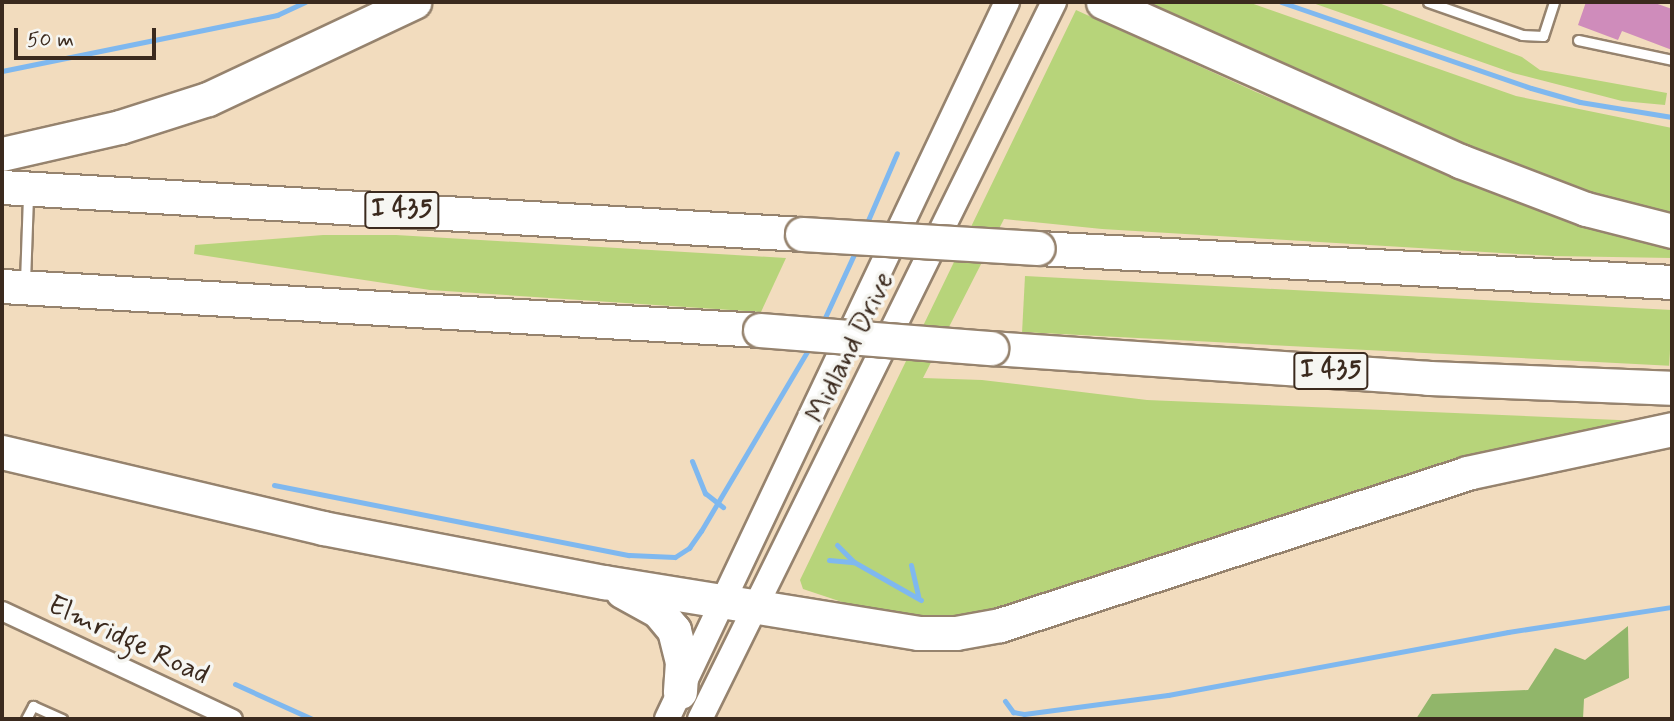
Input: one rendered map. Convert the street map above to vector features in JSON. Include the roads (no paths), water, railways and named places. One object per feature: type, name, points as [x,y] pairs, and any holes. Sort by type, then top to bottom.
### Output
[{"type":"highway","points":[[2,154],[120,127],[208,99],[414,2]]},
{"type":"highway","points":[[1103,2],[1460,162],[1586,209],[1672,231]]},
{"type":"highway","name":"I 435","points":[[15,187],[1038,248],[1672,282]]},
{"type":"highway","name":"I 435","points":[[13,287],[760,330],[1428,378],[1672,388]]},
{"type":"highway","points":[[2,452],[323,528],[604,582],[724,599],[918,633],[956,633],[1000,625],[1467,473],[1672,429]]},
{"type":"highway","points":[[604,582],[649,604],[668,620],[681,648],[673,706]]},
{"type":"main road","name":"Midland Drive","points":[[673,706],[1007,2]]},
{"type":"main road","name":"Midland Drive","points":[[701,719],[1054,2]]},
{"type":"street","name":"Elmridge Road","points":[[2,611],[233,719]]},
{"type":"lane","points":[[1428,2],[1522,35],[1543,36],[1554,2]]},
{"type":"lane","points":[[1578,40],[1672,60]]},
{"type":"lane","points":[[13,287],[15,187]]},
{"type":"lane","points":[[26,719],[33,706],[62,719]]},
{"type":"waterway","points":[[2,71],[277,15],[305,2]]},
{"type":"waterway","points":[[1281,2],[1531,88],[1580,102],[1672,117]]},
{"type":"waterway","points":[[866,225],[897,153]]},
{"type":"waterway","points":[[822,324],[856,250]]},
{"type":"waterway","points":[[274,485],[629,555],[675,557],[689,548],[701,531],[811,345]]},
{"type":"waterway","points":[[692,461],[705,493],[723,507]]},
{"type":"waterway","points":[[837,545],[854,562]]},
{"type":"waterway","points":[[829,560],[854,562],[921,600]]},
{"type":"waterway","points":[[911,565],[918,596]]},
{"type":"waterway","points":[[1005,701],[1013,712],[1024,714],[1168,695],[1508,632],[1672,607]]},
{"type":"waterway","points":[[235,684],[312,719]]}]
